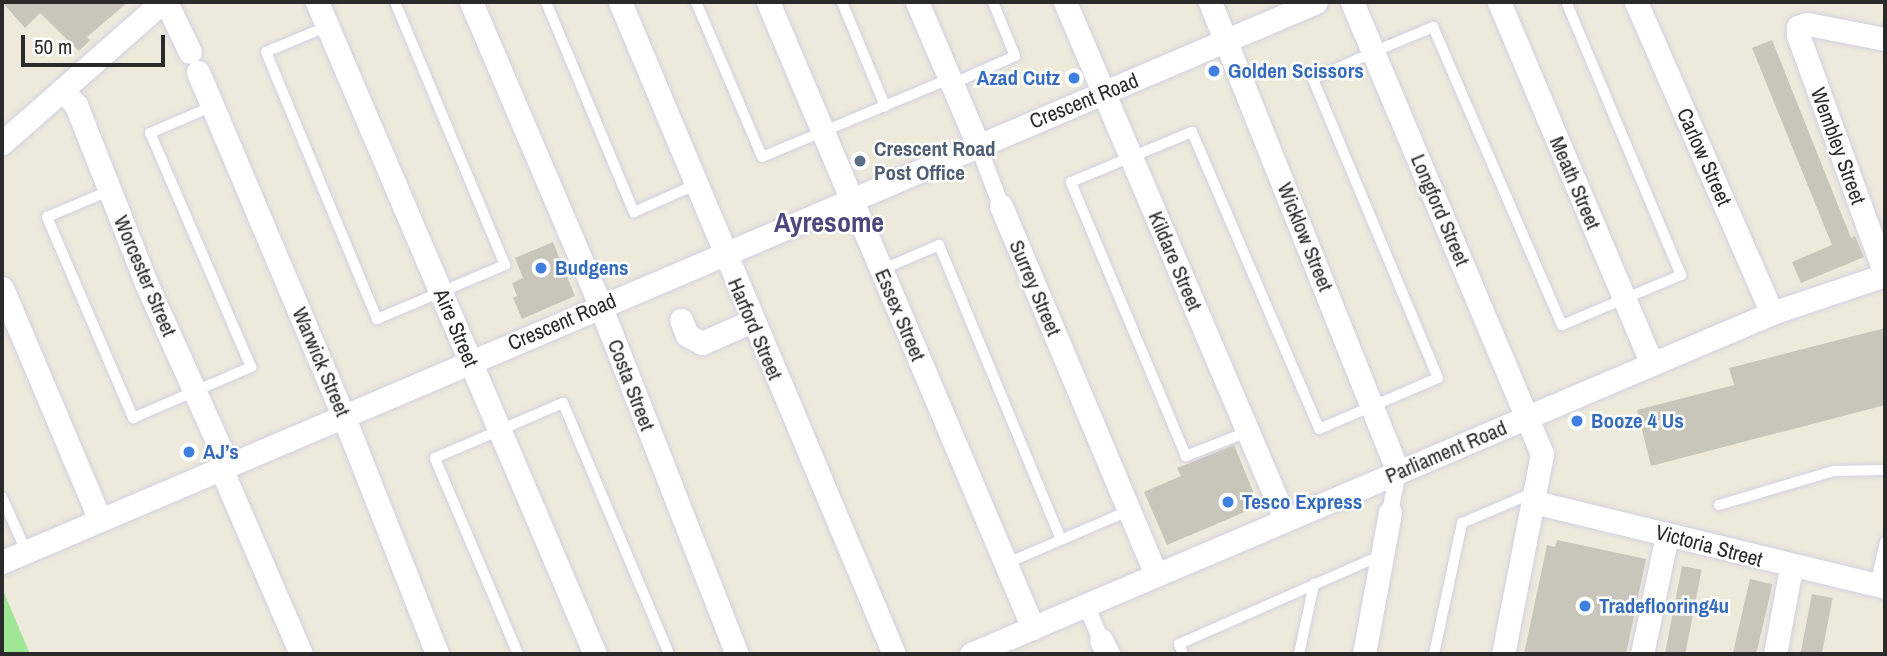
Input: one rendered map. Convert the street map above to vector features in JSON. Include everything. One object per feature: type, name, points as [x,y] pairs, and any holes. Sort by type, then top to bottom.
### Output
[{"type":"street","name":"Warwick Street","points":[[164,2],[194,62],[343,415],[437,654]]},
{"type":"street","points":[[2,143],[164,2]]},
{"type":"street","name":"Aire Street","points":[[317,2],[595,654]]},
{"type":"street","name":"Costa Street","points":[[471,2],[600,305],[737,654]]},
{"type":"street","name":"Harford Street","points":[[620,2],[723,256],[894,654]]},
{"type":"street","name":"Essex Street","points":[[768,2],[1033,628]]},
{"type":"street","name":"Surrey Street","points":[[917,2],[1156,574]]},
{"type":"street","name":"Kildare Street","points":[[1065,2],[1285,519]]},
{"type":"street","name":"Wicklow Street","points":[[1210,2],[1398,472]]},
{"type":"street","name":"Crescent Road","points":[[2,562],[223,465],[600,305],[723,256],[850,197],[1104,93],[1316,2]]},
{"type":"street","name":"Longford Street","points":[[1352,2],[1542,454],[1503,654]]},
{"type":"street","name":"Meath Street","points":[[1499,2],[1652,363]]},
{"type":"street","name":"Carlow Street","points":[[1636,2],[1772,313]]},
{"type":"street","name":"Wembley Street","points":[[1885,38],[1807,24],[1798,27],[1798,35],[1885,274]]},
{"type":"street","name":"Worcester Street","points":[[62,90],[75,105],[301,654]]},
{"type":"street","name":"Parliament Road","points":[[971,654],[1772,313],[1885,274]]},
{"type":"street","points":[[2,292],[100,520]]},
{"type":"street","points":[[681,320],[687,335],[702,343],[752,321]]},
{"type":"street","points":[[1364,654],[1398,472]]},
{"type":"street","name":"Victoria Street","points":[[1535,497],[1791,568],[1880,586]]},
{"type":"street","points":[[1642,654],[1667,535]]},
{"type":"street","points":[[1775,654],[1791,568]]},
{"type":"street","points":[[1086,605],[1104,647]]},
{"type":"lane","points":[[328,26],[266,52],[377,319],[505,265],[395,2]]},
{"type":"lane","points":[[546,2],[634,212],[695,185]]},
{"type":"lane","points":[[696,2],[762,157],[1015,56],[993,2]]},
{"type":"lane","points":[[842,2],[885,106]]},
{"type":"lane","points":[[1247,432],[1186,456],[1071,182],[1192,132],[1319,429],[1438,378],[1313,79],[1433,27],[1562,324],[1681,275],[1566,2]]},
{"type":"lane","points":[[109,191],[47,217],[134,418],[251,367],[150,133],[213,106]]},
{"type":"lane","points":[[881,270],[939,245],[1061,540]]},
{"type":"lane","points":[[518,654],[435,458],[563,403],[669,654]]},
{"type":"lane","points":[[1719,505],[1834,471],[1885,471]]},
{"type":"lane","points":[[2,497],[26,551]]},
{"type":"lane","points":[[1434,654],[1462,523],[1535,497]]},
{"type":"lane","points":[[1005,564],[1128,511]]},
{"type":"lane","points":[[1880,586],[1885,542]]},
{"type":"lane","points":[[1183,654],[1179,644],[1382,555]]},
{"type":"lane","points":[[1299,654],[1314,584]]},
{"type":"green space","points":[[2,588],[30,654],[2,654]]},
{"type":"building","points":[[2,2],[128,2],[87,37],[90,40],[79,51],[40,13],[25,28]]},
{"type":"building","points":[[1772,40],[1851,238],[1855,236],[1864,257],[1801,283],[1792,262],[1832,245],[1752,48]]},
{"type":"building","name":"Budgens","points":[[553,242],[575,296],[522,319],[513,298],[517,296],[512,283],[523,278],[515,258]]},
{"type":"building","points":[[1885,328],[1885,405],[1651,466],[1637,410],[1734,385],[1729,368]]},
{"type":"building","points":[[1234,445],[1259,506],[1167,545],[1144,492],[1181,476],[1177,468]]},
{"type":"building","name":"Tradeflooring4u","points":[[1557,540],[1646,559],[1626,654],[1524,654],[1547,545],[1555,547]]},
{"type":"building","points":[[1682,566],[1702,570],[1685,654],[1665,654]]},
{"type":"building","points":[[1750,579],[1772,584],[1756,654],[1733,653]]},
{"type":"building","points":[[1812,594],[1833,598],[1822,654],[1800,654]]},
{"type":"place","name":"Golden Scissors","points":[[1214,71]]},
{"type":"place","name":"Azad Cutz","points":[[1074,78]]},
{"type":"place","name":"Crescent Road Post Office","points":[[860,161]]},
{"type":"place","name":"Budgens","points":[[541,268]]},
{"type":"place","name":"Booze 4 Us","points":[[1577,421]]},
{"type":"place","name":"AJ’s","points":[[189,452]]},
{"type":"place","name":"Tesco Express","points":[[1228,502]]},
{"type":"place","name":"Tradeflooring4u","points":[[1585,606]]},
{"type":"district","name":"Ayresome","points":[[829,222]]}]
